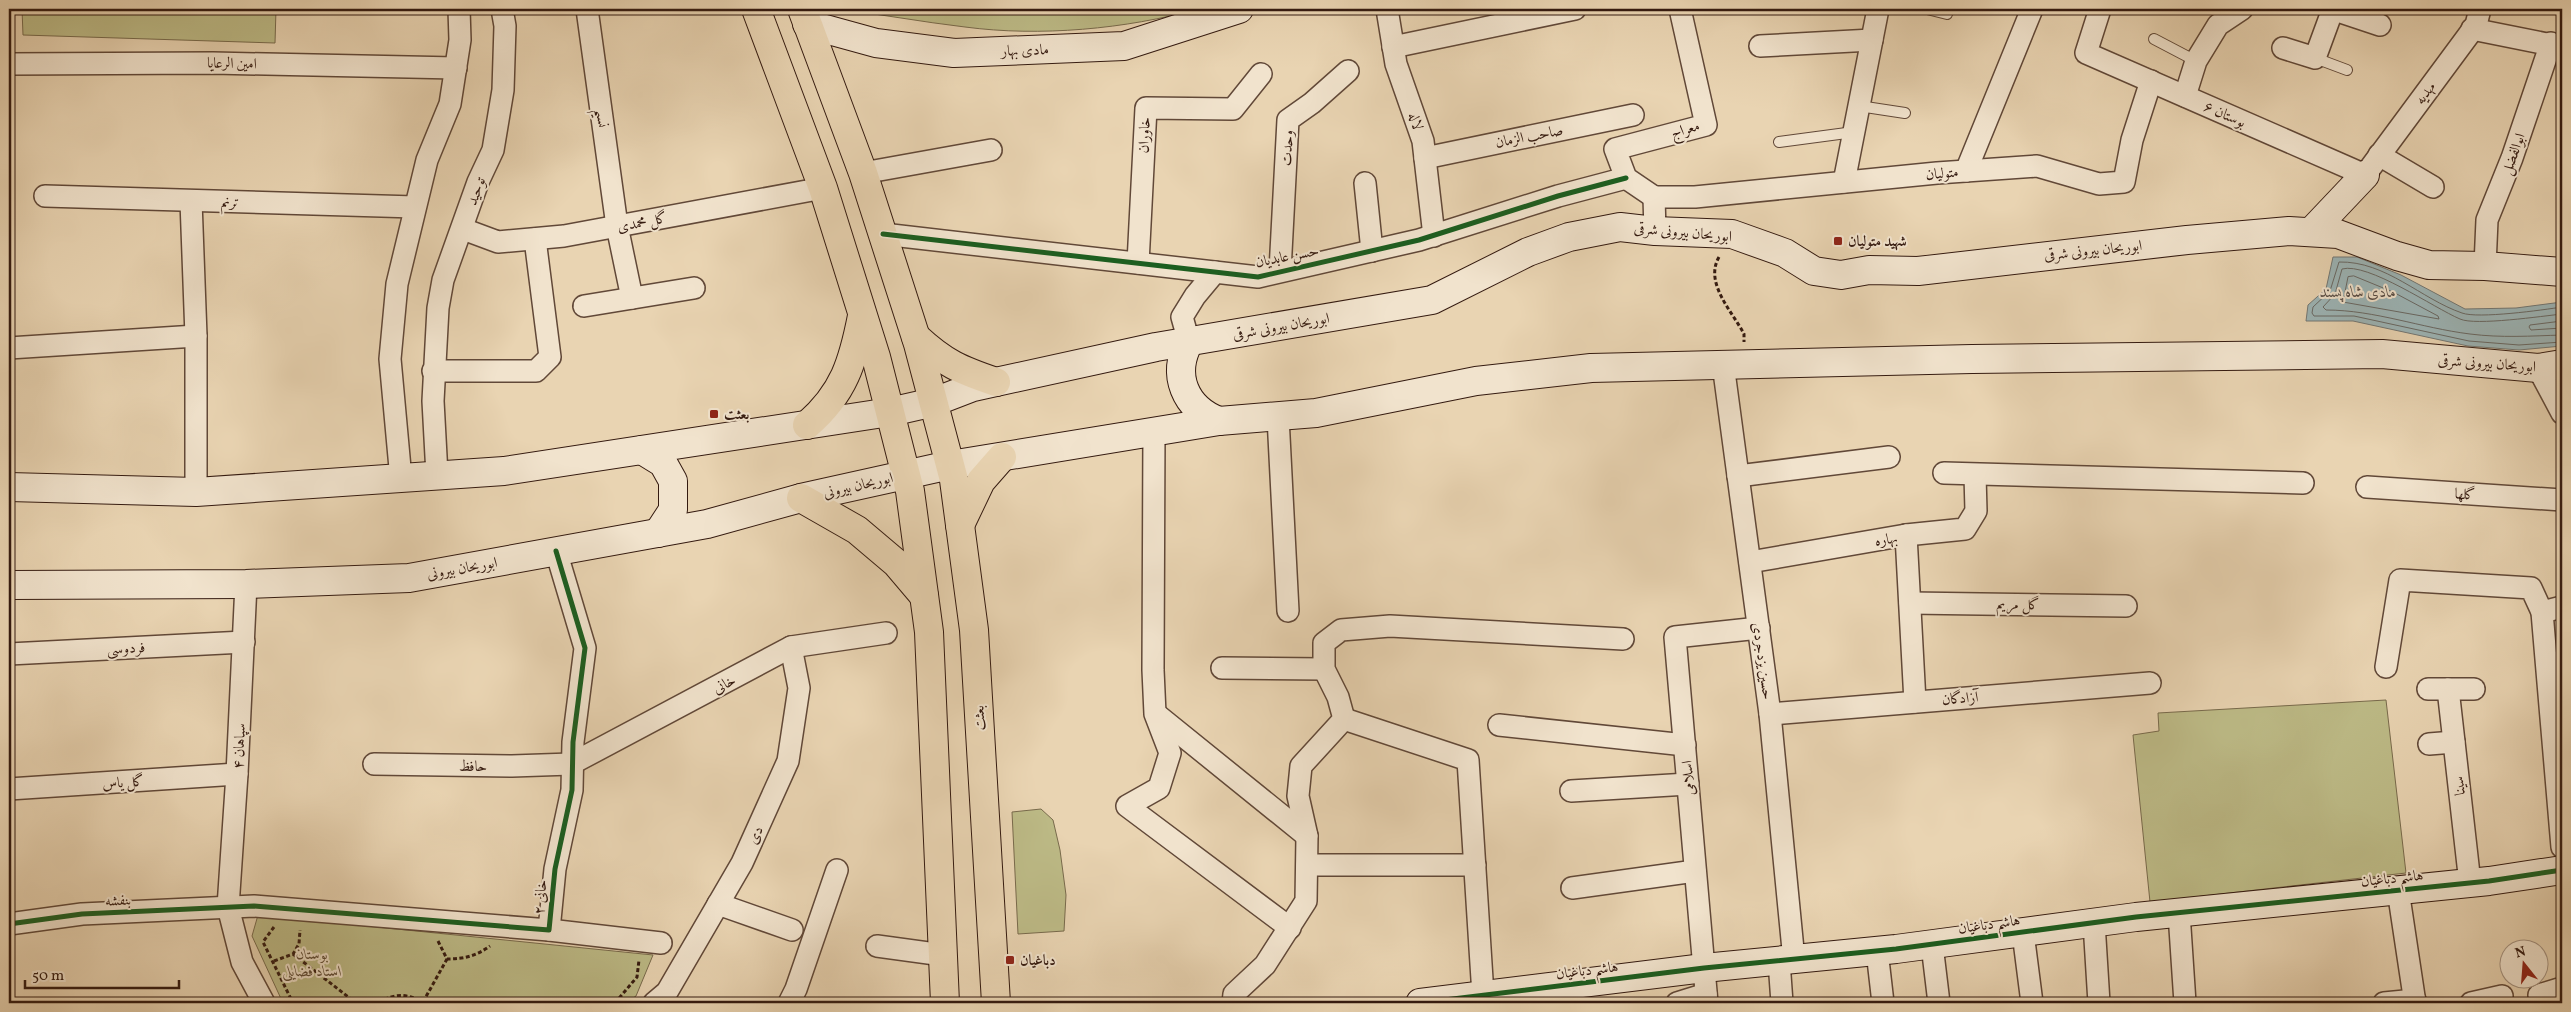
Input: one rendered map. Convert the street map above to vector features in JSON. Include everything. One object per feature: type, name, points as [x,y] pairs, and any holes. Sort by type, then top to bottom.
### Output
[{"type":"main road","points":[[756,9],[823,188],[862,314],[910,491],[929,632],[946,1003]]},
{"type":"main road","name":"مادی بهار","points":[[805,16],[876,43],[964,52],[1124,46],[1239,9]]},
{"type":"main road","name":"بعثت","points":[[805,16],[864,173],[916,337],[950,465],[974,630],[996,1003]]},
{"type":"main road","points":[[2311,232],[2372,165]]},
{"type":"main road","name":"ابوریحان بیرونی شرقی","points":[[890,412],[934,402],[973,387],[1156,346],[1432,300],[1528,252],[1568,237],[1620,227],[1656,232],[1732,234],[1785,253],[1814,271],[1841,275],[1869,270],[1918,271],[2289,230],[2338,234],[2397,256],[2429,265],[2485,266],[2562,272]]},
{"type":"main road","points":[[807,425],[822,412],[839,390],[853,360],[862,314]]},
{"type":"main road","points":[[916,337],[938,357],[959,370],[996,382]]},
{"type":"main road","points":[[1189,342],[1184,352],[1181,368],[1186,394],[1200,411],[1219,421]]},
{"type":"main road","name":"ابوریحان بیرونی شرقی","points":[[950,465],[1154,430],[1219,421],[1316,413],[1476,381],[1592,368],[1981,358],[2382,354],[2550,366]]},
{"type":"main road","points":[[9,487],[196,492],[504,471],[890,412]]},
{"type":"main road","points":[[642,450],[663,463],[673,481],[673,510],[658,532]]},
{"type":"main road","points":[[960,525],[981,482],[1002,457]]},
{"type":"main road","name":"ابوریحان بیرونی","points":[[9,585],[246,584],[409,578],[707,524],[801,498],[950,465]]},
{"type":"main road","points":[[801,498],[857,530],[896,563],[924,596]]},
{"type":"main road","name":"هاشم دباغیان","points":[[1420,1003],[1483,995],[1706,988],[1786,960],[1877,952],[2094,923],[2470,882],[2562,870]]},
{"type":"street","points":[[401,479],[390,359],[397,284],[414,207],[427,160],[450,104],[460,40],[459,9]]},
{"type":"street","name":"توحید","points":[[437,475],[433,371],[438,308],[443,280],[478,182],[493,150],[503,90],[505,26],[502,9]]},
{"type":"street","name":"نسیم","points":[[586,9],[617,226],[632,298]]},
{"type":"street","name":"لاله","points":[[1387,9],[1396,64],[1423,141],[1434,236]]},
{"type":"street","points":[[1393,47],[1575,9]]},
{"type":"street","name":"معراج","points":[[1626,178],[1615,148],[1706,124],[1680,9]]},
{"type":"street","points":[[1844,182],[1878,9]]},
{"type":"street","points":[[1966,171],[2032,9]]},
{"type":"street","name":"بوستان ۶","points":[[2100,9],[2086,53],[2185,96],[2433,187]]},
{"type":"street","points":[[2185,96],[2196,61],[2218,25],[2242,9]]},
{"type":"street","points":[[2283,48],[2315,58],[2333,9],[2380,25]]},
{"type":"street","name":"مهدیه","points":[[2372,165],[2472,29],[2480,9]]},
{"type":"street","points":[[2472,29],[2557,45]]},
{"type":"street","points":[[1760,46],[1872,40]]},
{"type":"street","name":"ابوالفضل","points":[[2485,266],[2487,220],[2557,45]]},
{"type":"street","name":"امین الرعایا","points":[[9,64],[213,63],[456,68]]},
{"type":"street","name":"وحدت","points":[[1280,272],[1288,120],[1312,103],[1348,72]]},
{"type":"street","name":"خاوران","points":[[1138,263],[1146,108],[1233,109],[1261,74]]},
{"type":"street","name":"متولیان","points":[[1654,197],[1695,197],[2037,166],[2099,184],[2124,182],[2132,140],[2151,81]]},
{"type":"street","name":"صاحب الزمان","points":[[1425,158],[1633,115]]},
{"type":"street","points":[[864,173],[991,150]]},
{"type":"street","points":[[1626,178],[1654,197],[1656,232]]},
{"type":"street","name":"حسن عابدیان","points":[[883,234],[1258,277],[1434,236],[1558,196],[1626,178]]},
{"type":"street","points":[[1366,183],[1372,251]]},
{"type":"street","name":"گل محمدی","points":[[462,229],[498,242],[535,239],[823,188]]},
{"type":"street","name":"ترنم","points":[[45,196],[414,207]]},
{"type":"street","points":[[191,201],[196,336],[196,492]]},
{"type":"street","points":[[433,371],[536,371],[550,357],[535,239]]},
{"type":"street","points":[[1189,342],[1182,317],[1195,296],[1215,272]]},
{"type":"street","points":[[584,306],[694,288]]},
{"type":"street","points":[[9,348],[196,336]]},
{"type":"street","name":"حسین یزدجردی","points":[[1733,364],[1738,476],[1770,714],[1786,960],[1782,1003]]},
{"type":"street","points":[[2550,366],[2562,413]]},
{"type":"street","points":[[1278,417],[1288,610]]},
{"type":"street","points":[[1154,430],[1153,670],[1155,714],[1170,753],[1158,788],[1127,806],[1290,928]]},
{"type":"street","points":[[1738,476],[1889,457]]},
{"type":"street","points":[[1944,473],[2303,483]]},
{"type":"street","name":"بهاره","points":[[1750,562],[1906,536],[1966,529],[1976,511],[1975,475]]},
{"type":"street","name":"گلها","points":[[2367,487],[2562,500]]},
{"type":"street","points":[[1906,536],[1915,702]]},
{"type":"street","name":"خانی ۲","points":[[228,907],[254,906],[442,934],[549,930],[555,869],[572,790],[571,764],[585,648],[556,551]]},
{"type":"street","points":[[2386,667],[2400,580],[2531,588],[2542,612],[2558,742],[2562,847]]},
{"type":"street","name":"سپاهان ۴","points":[[246,584],[237,774],[228,907],[242,962],[264,1003]]},
{"type":"street","name":"گل مریم","points":[[1910,603],[2126,606]]},
{"type":"street","points":[[2542,612],[2562,607]]},
{"type":"street","points":[[1344,719],[1338,697],[1324,669],[1324,643],[1341,630],[1390,626],[1623,640]]},
{"type":"street","name":"اسلامی","points":[[1706,988],[1675,638],[1759,628]]},
{"type":"street","name":"خانی","points":[[571,764],[791,647],[886,633]]},
{"type":"street","name":"فردوسی","points":[[9,654],[244,642]]},
{"type":"street","name":"دی","points":[[654,1003],[667,992],[742,863],[788,761],[799,688],[791,647]]},
{"type":"street","points":[[1222,668],[1324,669]]},
{"type":"street","name":"آزادگان","points":[[1770,714],[2150,682]]},
{"type":"street","name":"سینا","points":[[2470,882],[2454,742],[2438,689],[2474,689]]},
{"type":"street","points":[[1155,714],[1307,836]]},
{"type":"street","points":[[1233,1003],[1234,994],[1265,965],[1306,901],[1307,836],[1298,796],[1301,766],[1344,719]]},
{"type":"street","points":[[1344,719],[1468,760],[1483,995]]},
{"type":"street","points":[[1499,725],[1685,745]]},
{"type":"street","points":[[2429,744],[2454,742]]},
{"type":"street","name":"حافظ","points":[[374,764],[512,766],[571,764]]},
{"type":"street","name":"گل یاس","points":[[9,789],[237,774]]},
{"type":"street","points":[[1571,791],[1688,784]]},
{"type":"street","points":[[1307,864],[1475,865]]},
{"type":"street","points":[[789,1003],[796,990],[837,870]]},
{"type":"street","points":[[1572,888],[1695,871]]},
{"type":"street","points":[[2384,1003],[2415,1002],[2398,890]]},
{"type":"street","points":[[718,904],[792,930]]},
{"type":"street","name":"بنفشه","points":[[9,924],[82,914],[228,907]]},
{"type":"street","points":[[2179,913],[2185,1003]]},
{"type":"street","points":[[2094,923],[2099,1003]]},
{"type":"street","points":[[549,930],[661,943]]},
{"type":"street","points":[[2023,932],[2032,1003]]},
{"type":"street","points":[[1932,945],[1938,1003]]},
{"type":"street","points":[[877,946],[943,955]]},
{"type":"street","points":[[1877,952],[1883,1003]]},
{"type":"street","points":[[1677,1003],[1706,988]]},
{"type":"street","points":[[2539,995],[2562,988]]},
{"type":"street","points":[[2470,1003],[2502,996]]},
{"type":"lane","points":[[1927,9],[1947,14]]},
{"type":"lane","points":[[2154,39],[2196,61]]},
{"type":"lane","points":[[2315,58],[2347,70]]},
{"type":"lane","points":[[1859,106],[1904,113]]},
{"type":"lane","points":[[1779,142],[1854,132]]},
{"type":"path","points":[[1732,234],[1715,265],[1715,277],[1718,292],[1744,334],[1733,364]]},
{"type":"path","points":[[277,922],[263,942],[293,1003]]},
{"type":"path","points":[[274,961],[293,954],[299,944],[300,929],[310,930]]},
{"type":"path","points":[[379,1003],[394,996],[404,995],[423,1003],[447,959],[442,934]]},
{"type":"path","points":[[482,945],[500,946]]},
{"type":"path","points":[[447,959],[461,959],[480,954],[491,946]]},
{"type":"path","points":[[293,954],[356,1003]]},
{"type":"path","points":[[615,1003],[637,977],[640,960],[630,959]]},
{"type":"green space","points":[[22,9],[276,9],[275,43],[23,35]]},
{"type":"green space","points":[[837,9],[1198,9],[1142,22],[1112,26],[1053,31],[1023,31],[965,27]]},
{"type":"green space","points":[[2386,700],[2406,873],[2150,902],[2133,735],[2159,731],[2158,713]]},
{"type":"green space","points":[[1041,809],[1053,820],[1060,850],[1066,895],[1064,931],[1018,934],[1012,812]]},
{"type":"green space","name":"بوستان استاد فضایلی","points":[[258,915],[653,955],[636,996],[626,1003],[283,1003],[252,936]]},
{"type":"water","name":"مادی شاه پسند","points":[[2333,257],[2357,257],[2401,275],[2465,309],[2516,308],[2562,302],[2562,346],[2519,350],[2468,346],[2353,321],[2306,321],[2308,305],[2326,289]]},
{"type":"cycle path","points":[[883,234],[1258,277],[1419,240],[1558,196],[1626,178]]},
{"type":"cycle path","points":[[9,924],[82,914],[254,906],[549,930],[555,869],[572,790],[573,742],[585,648],[556,551]]},
{"type":"cycle path","points":[[1420,1003],[1704,968],[1896,949],[2136,917],[2489,881],[2562,870]]},
{"type":"place","name":"شهید متولیان","points":[[1838,241]]},
{"type":"place","name":"بعثت","points":[[714,414]]},
{"type":"place","name":"دباغیان","points":[[1010,960]]}]
